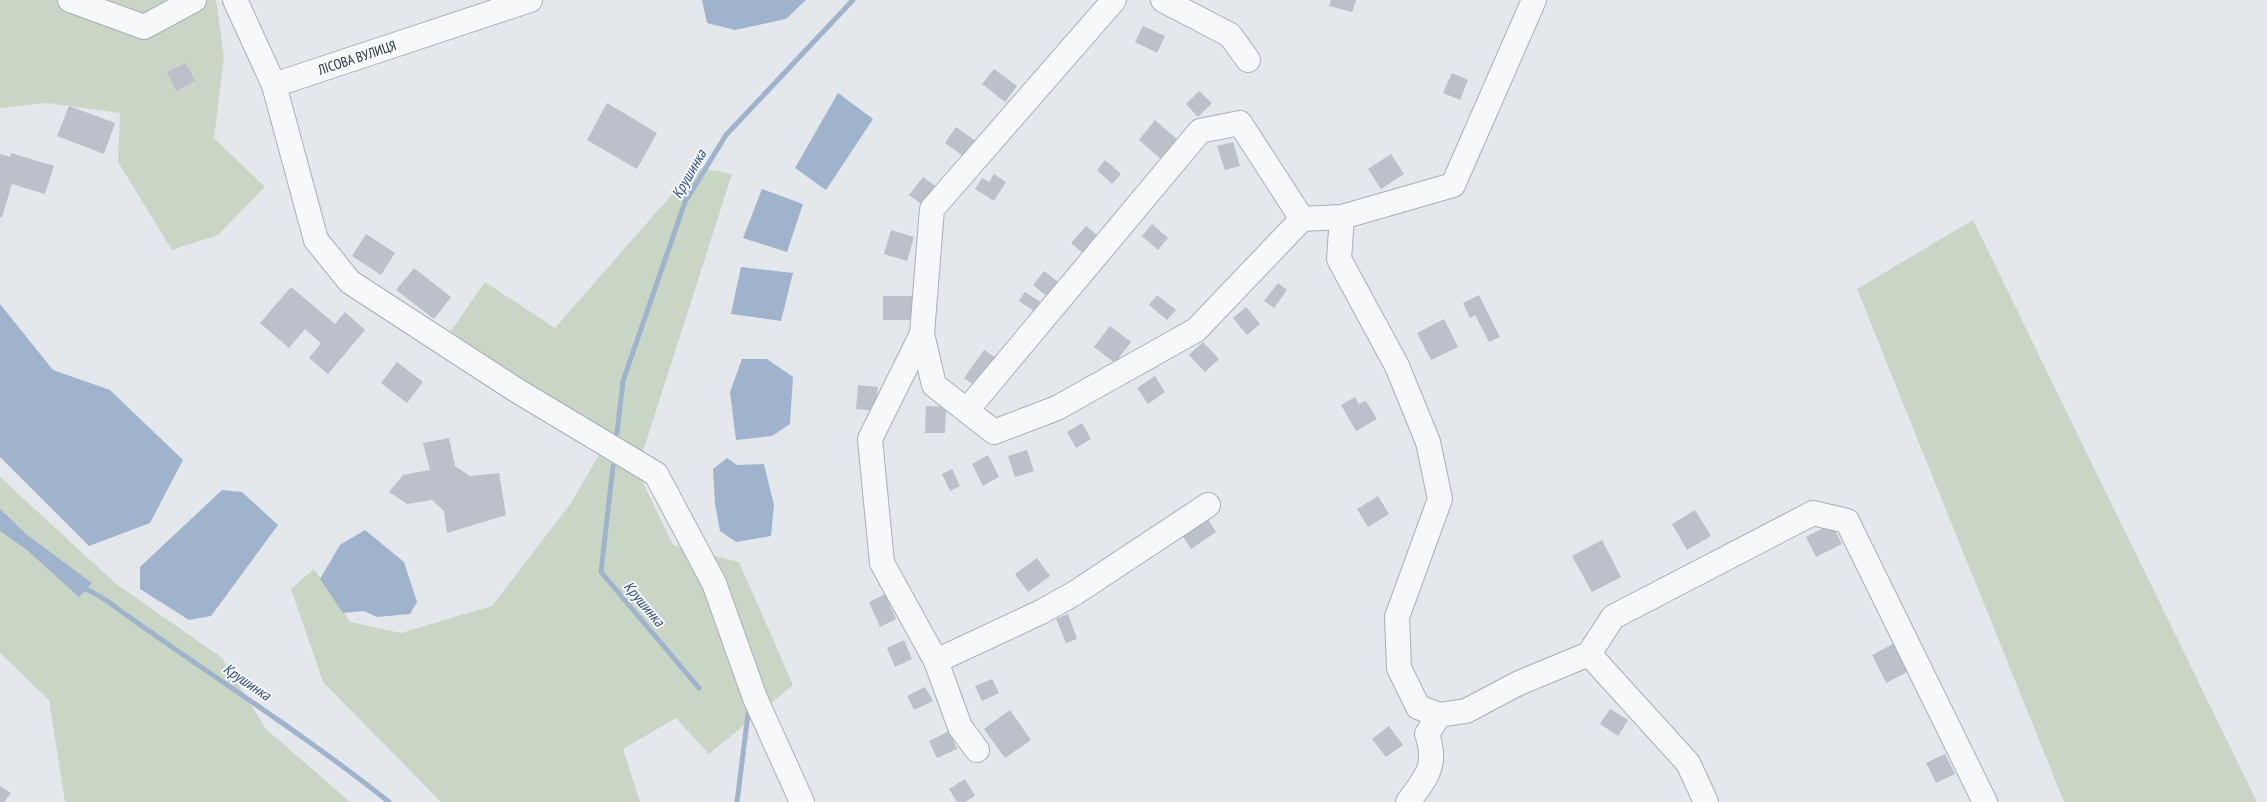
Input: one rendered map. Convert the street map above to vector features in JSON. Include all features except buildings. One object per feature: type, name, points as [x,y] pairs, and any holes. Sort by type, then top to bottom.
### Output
[{"type":"street","points":[[70,0],[144,27],[194,0]]},
{"type":"street","points":[[235,0],[274,85],[316,240],[350,282],[516,390],[656,474],[714,583],[755,698],[802,802]]},
{"type":"street","name":"ЛІСОВА ВУЛИЦЯ","points":[[274,85],[530,0]]},
{"type":"street","points":[[1114,0],[932,209],[922,334],[934,385],[994,432],[1057,408],[1196,330],[1302,219],[1342,217],[1453,185],[1534,0]]},
{"type":"street","points":[[1163,0],[1230,35],[1248,60]]},
{"type":"street","points":[[967,410],[1200,131],[1240,122],[1302,219]]},
{"type":"street","points":[[1342,217],[1339,259],[1397,366],[1428,442],[1440,499],[1397,617],[1398,668],[1418,707],[1439,715],[1466,711],[1519,683],[1589,654],[1613,617],[1813,513],[1846,522],[1985,802]]},
{"type":"street","points":[[922,334],[870,439],[882,563],[936,661],[960,727],[977,750]]},
{"type":"street","points":[[936,661],[1041,612],[1075,593],[1208,505]]},
{"type":"street","points":[[1589,654],[1688,763],[1706,802]]},
{"type":"street","points":[[1408,802],[1427,777],[1433,751],[1428,734],[1439,715]]},
{"type":"green space","points":[[0,0],[216,0],[224,57],[214,138],[265,187],[218,235],[172,250],[118,162],[120,113],[47,103],[0,108]]},
{"type":"green space","points":[[696,167],[732,174],[637,470],[673,545],[739,562],[793,685],[709,754],[676,718],[623,749],[640,802],[441,802],[323,682],[291,589],[314,569],[350,622],[401,633],[492,606],[571,503],[602,450],[451,331],[485,282],[555,328]]},
{"type":"green space","points":[[1973,220],[2257,802],[2064,802],[1857,289]]},
{"type":"green space","points":[[0,477],[115,583],[222,658],[266,729],[350,802],[65,802],[49,700],[0,653]]},
{"type":"water","points":[[702,0],[806,0],[786,19],[735,30],[707,23]]},
{"type":"water","points":[[838,93],[873,119],[826,190],[795,168]]},
{"type":"water","points":[[762,189],[803,204],[787,252],[743,238]]},
{"type":"water","points":[[741,267],[793,273],[781,321],[731,314]]},
{"type":"water","points":[[0,304],[53,370],[110,390],[183,460],[150,523],[89,546],[0,457]]},
{"type":"water","points":[[742,359],[767,359],[793,377],[790,424],[772,436],[736,440],[730,392]]},
{"type":"water","points":[[727,458],[737,465],[764,464],[774,505],[771,536],[736,542],[720,531],[715,504],[713,469]]},
{"type":"water","points":[[222,490],[242,492],[278,525],[211,616],[189,620],[140,589],[140,567]]},
{"type":"water","points":[[0,509],[26,534],[92,583],[79,597],[27,550],[0,531]]},
{"type":"water","points":[[365,530],[404,562],[417,602],[410,614],[377,617],[364,611],[343,613],[320,579],[340,545]]},
{"type":"waterway","name":"Крушинка","points":[[617,433],[623,381],[685,202],[726,135],[853,0]]},
{"type":"waterway","name":"Крушинка","points":[[613,466],[601,572],[699,688]]},
{"type":"waterway","name":"Крушинка","points":[[81,585],[285,725],[389,802]]},
{"type":"waterway","name":"Крушинка","points":[[737,802],[748,714]]}]
